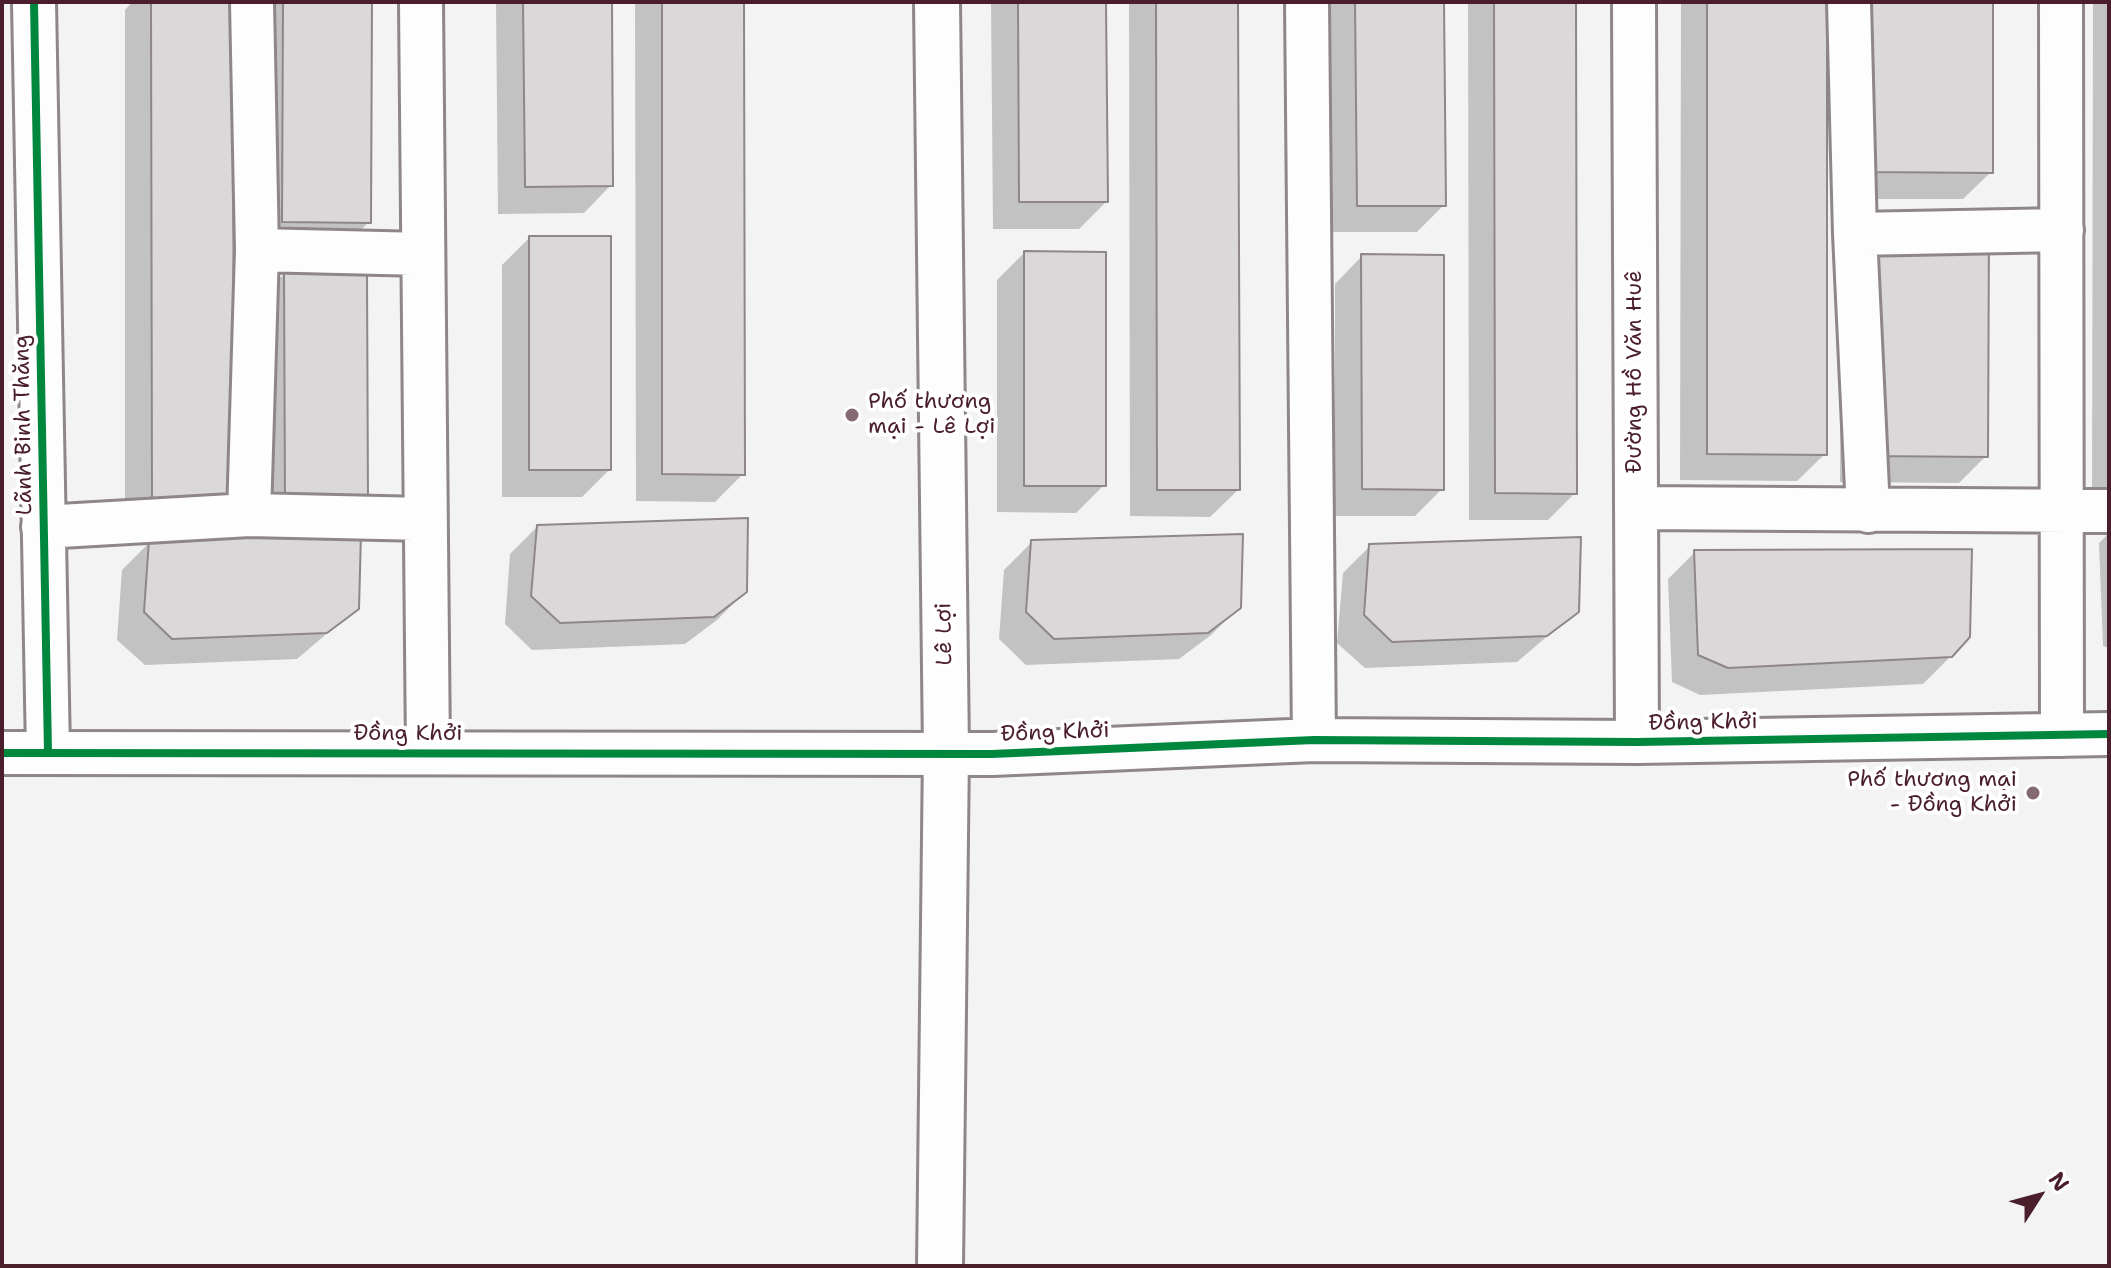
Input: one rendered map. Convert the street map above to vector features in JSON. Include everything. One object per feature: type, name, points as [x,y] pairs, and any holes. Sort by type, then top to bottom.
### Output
[{"type":"main road","name":"Lê Lợi","points":[[937,2],[946,751],[940,1266]]},
{"type":"street","name":"Lãnh Binh Thăng","points":[[34,2],[48,752]]},
{"type":"street","points":[[249,515],[257,250],[252,2]]},
{"type":"street","points":[[421,2],[428,752]]},
{"type":"street","points":[[1307,2],[1314,740]]},
{"type":"street","name":"Đường Hồ Văn Huê","points":[[1634,2],[1637,742]]},
{"type":"street","points":[[1849,2],[1855,234],[1868,511]]},
{"type":"street","points":[[2061,2],[2062,735]]},
{"type":"street","points":[[1855,234],[2062,230]]},
{"type":"street","points":[[257,250],[423,254]]},
{"type":"street","points":[[1636,508],[2109,511]]},
{"type":"street","points":[[43,527],[249,515],[425,519]]},
{"type":"street","name":"Đồng Khởi","points":[[2,753],[946,751],[992,754],[1314,740],[1637,742],[2109,734]]},
{"type":"building","points":[[151,2],[233,2],[234,509],[152,509]]},
{"type":"building","points":[[283,2],[372,2],[371,223],[282,222]]},
{"type":"building","points":[[523,2],[612,2],[613,186],[525,187]]},
{"type":"building","points":[[662,2],[744,2],[745,475],[662,474]]},
{"type":"building","points":[[1018,2],[1106,2],[1108,202],[1019,202]]},
{"type":"building","points":[[1156,2],[1238,2],[1240,490],[1157,490]]},
{"type":"building","points":[[1355,2],[1444,2],[1446,206],[1357,206]]},
{"type":"building","points":[[1494,2],[1576,2],[1577,494],[1495,493]]},
{"type":"building","points":[[1707,2],[1827,2],[1827,455],[1707,454]]},
{"type":"building","points":[[1869,2],[1993,2],[1993,173],[1869,172]]},
{"type":"building","points":[[1867,224],[1989,224],[1988,457],[1867,456]]},
{"type":"building","points":[[529,236],[611,236],[611,470],[529,470]]},
{"type":"building","points":[[1024,251],[1106,252],[1106,486],[1024,486]]},
{"type":"building","points":[[1361,254],[1444,255],[1444,490],[1362,489]]},
{"type":"building","points":[[284,271],[367,272],[368,506],[285,506]]},
{"type":"building","points":[[748,518],[747,592],[714,617],[560,623],[531,596],[537,525]]},
{"type":"building","points":[[361,533],[359,609],[327,633],[172,639],[144,612],[149,540]]},
{"type":"building","points":[[1243,534],[1241,608],[1208,633],[1054,639],[1026,612],[1031,540]]},
{"type":"building","points":[[1581,537],[1579,612],[1547,636],[1392,642],[1364,615],[1369,544]]},
{"type":"building","points":[[1972,549],[1970,637],[1952,657],[1728,668],[1698,655],[1694,550]]},
{"type":"cycle path","points":[[34,2],[48,752]]},
{"type":"cycle path","points":[[2,753],[992,754],[1314,740],[1637,742],[2109,734]]},
{"type":"place","name":"Phố thương mại - Lê Lợi","points":[[852,415]]},
{"type":"place","name":"Phố thương mại - Đồng Khởi","points":[[2033,793]]}]
